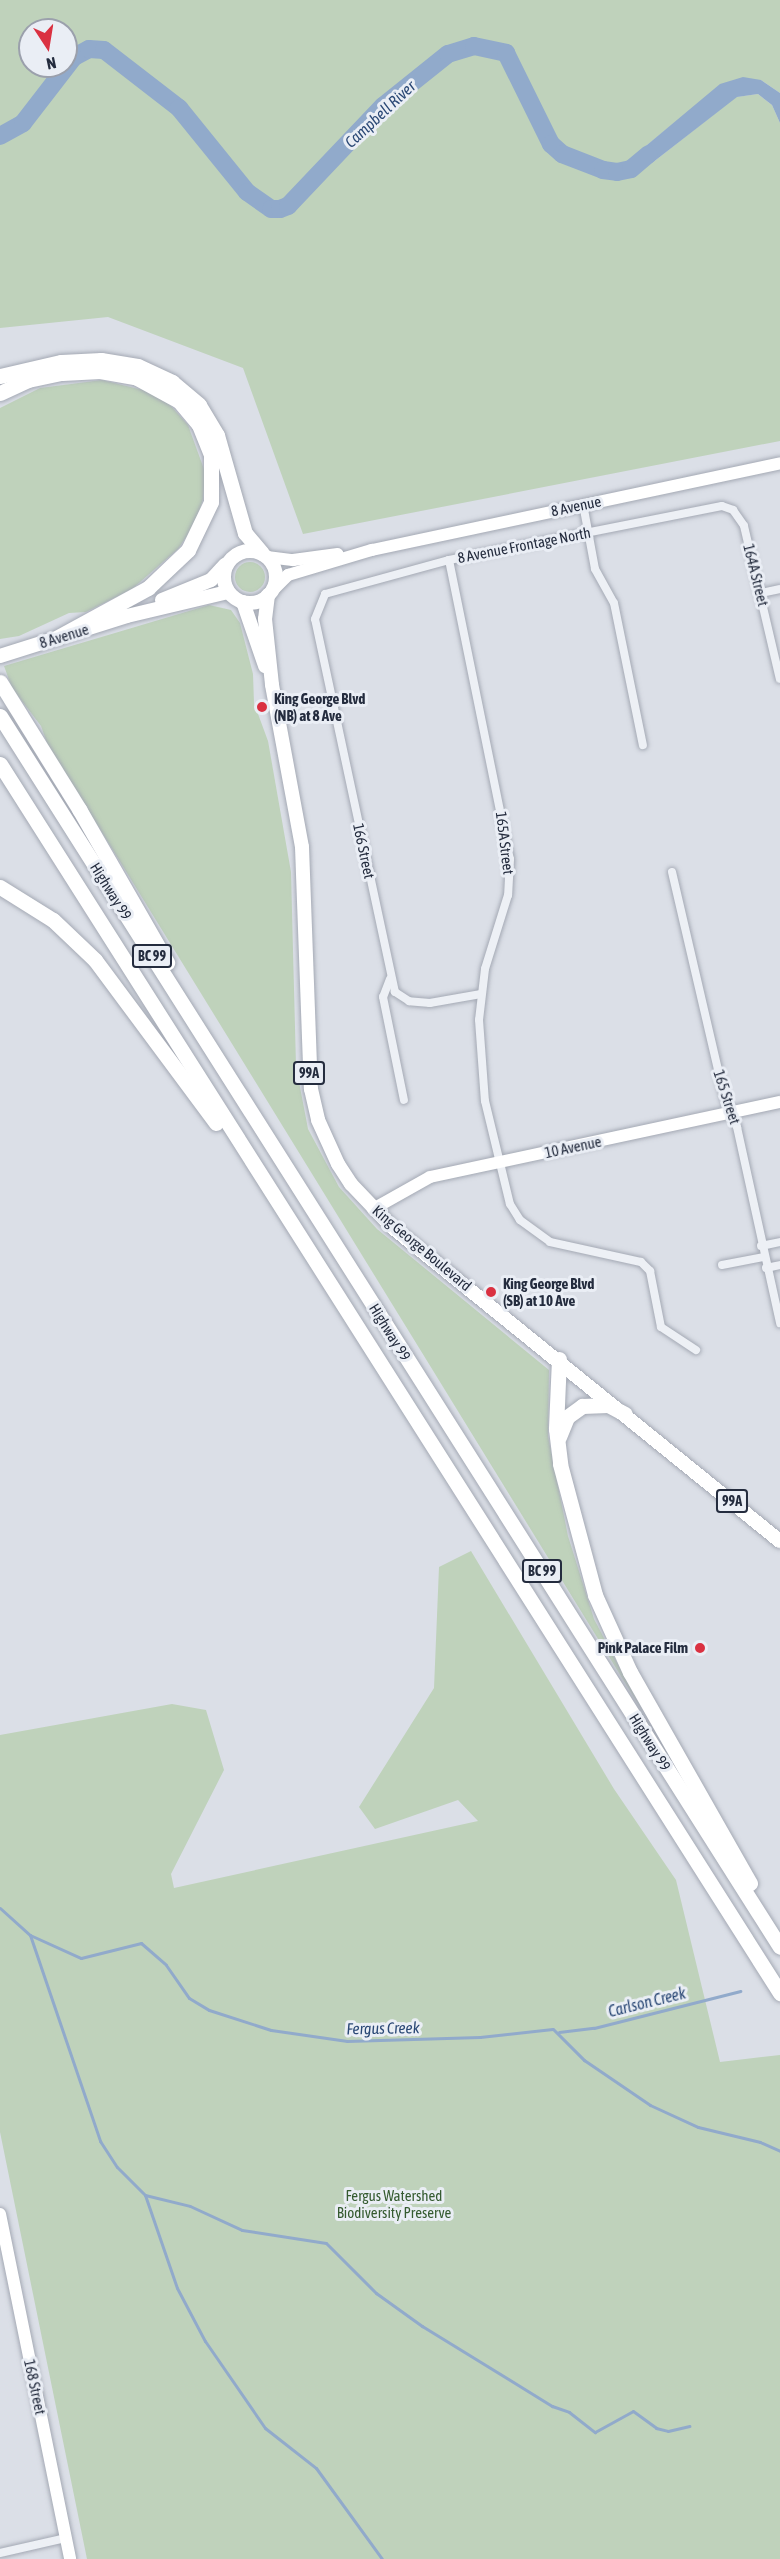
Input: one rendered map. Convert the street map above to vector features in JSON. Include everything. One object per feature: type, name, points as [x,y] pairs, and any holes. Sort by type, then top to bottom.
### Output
[{"type":"highway","points":[[0,376],[61,362],[101,360],[138,366],[172,382],[199,405],[217,435],[245,533],[264,555]]},
{"type":"highway","points":[[0,393],[28,380],[62,373],[100,371],[135,377],[179,401],[199,425],[212,455],[211,502],[188,550],[148,588],[58,637]]},
{"type":"highway","points":[[0,682],[85,818],[303,1195]]},
{"type":"highway","name":"Highway 99","points":[[0,716],[780,1947]]},
{"type":"highway","name":"Highway 99","points":[[0,764],[780,1993]]},
{"type":"highway","points":[[0,887],[53,920],[96,960],[326,1278]]},
{"type":"highway","points":[[559,1359],[556,1430],[560,1464],[587,1571],[612,1637],[780,1938]]},
{"type":"highway","points":[[560,1464],[560,1431],[574,1410],[599,1404],[625,1414]]},
{"type":"main road","name":"8 Avenue","points":[[270,593],[288,575],[372,550],[780,463]]},
{"type":"main road","name":"8 Avenue","points":[[264,555],[293,561],[372,550]]},
{"type":"main road","points":[[246,551],[264,555],[275,569],[270,593],[257,602],[243,602],[228,592],[223,578],[227,564],[246,551]]},
{"type":"main road","name":"8 Avenue","points":[[127,616],[204,584],[227,564]]},
{"type":"main road","name":"8 Avenue","points":[[0,656],[127,616],[228,592]]},
{"type":"main road","name":"King George Boulevard","points":[[270,593],[265,620],[272,685],[302,847],[310,1089],[318,1120],[338,1164],[373,1209],[780,1541]]},
{"type":"main road","name":"King George Boulevard","points":[[243,602],[272,685]]},
{"type":"main road","name":"10 Avenue","points":[[373,1209],[430,1177],[780,1102]]},
{"type":"main road","name":"168 Street","points":[[0,2214],[70,2559]]},
{"type":"street","points":[[583,504],[595,568],[615,603],[643,745]]},
{"type":"street","name":"8 Avenue Frontage North","points":[[320,600],[334,590],[449,560],[722,506],[733,510]]},
{"type":"street","name":"164A Street","points":[[733,510],[744,526],[780,678]]},
{"type":"street","name":"165A Street","points":[[449,560],[510,859],[508,895],[481,994],[482,1080],[498,1163],[510,1204],[520,1221],[550,1242],[641,1262],[650,1271],[661,1327],[696,1350]]},
{"type":"street","points":[[761,593],[780,589]]},
{"type":"street","name":"166 Street","points":[[320,600],[315,619],[390,978],[383,997],[404,1101]]},
{"type":"street","name":"165 Street","points":[[672,872],[725,1100],[738,1127],[761,1246],[780,1323]]},
{"type":"street","points":[[390,978],[395,992],[408,1001],[430,1003],[481,994]]},
{"type":"street","points":[[761,1246],[780,1242]]},
{"type":"street","points":[[722,1265],[764,1257]]},
{"type":"street","points":[[766,1268],[780,1265]]},
{"type":"street","points":[[0,2553],[66,2538]]},
{"type":"green space","points":[[0,0],[780,0],[780,93],[761,80],[674,123],[635,155],[631,168],[652,163],[736,97],[758,94],[772,105],[780,123],[780,441],[303,534],[243,368],[108,317],[0,328]]},
{"type":"green space","points":[[102,380],[151,392],[171,406],[188,425],[205,472],[203,499],[195,524],[178,549],[132,589],[86,612],[69,613],[19,636],[0,639],[0,408],[40,388]]},
{"type":"green space","points":[[250,562],[256,563],[264,571],[264,583],[256,591],[250,592],[244,591],[236,583],[235,577],[236,571],[244,563]]},
{"type":"green space","points":[[209,605],[231,610],[240,623],[253,674],[254,703],[268,741],[291,872],[296,1066],[308,1129],[339,1187],[377,1229],[549,1370],[548,1436],[568,1536],[594,1619],[643,1712],[47,743],[41,726],[12,688],[4,666]]},
{"type":"green space","name":"Fergus Watershed Biodiversity Preserve","points":[[471,1551],[614,1789],[676,1880],[720,2062],[780,2055],[780,2559],[87,2559],[0,2132],[0,1735],[172,1704],[206,1710],[224,1770],[171,1874],[174,1888],[478,1821],[458,1800],[375,1829],[359,1807],[434,1688],[439,1567]]},
{"type":"water","points":[[743,77],[761,80],[780,93],[780,123],[772,105],[758,94],[737,97],[652,163],[631,169],[635,155],[720,84]]},
{"type":"waterway","name":"Campbell River","points":[[0,136],[23,123],[74,57],[89,49],[104,50],[179,108],[247,192],[271,209],[280,209],[288,206],[383,106],[448,54],[474,46],[506,53],[551,144],[562,154],[603,170],[617,172],[631,169],[649,154]]},
{"type":"waterway","name":"Fergus Creek","points":[[0,1908],[30,1935],[81,1958],[141,1943],[166,1965],[189,1998],[209,2010],[271,2030],[347,2041],[480,2037],[553,2029],[584,2060],[650,2105],[698,2127],[760,2142],[780,2151]]},
{"type":"waterway","points":[[30,1935],[100,2141],[117,2167],[145,2195],[177,2288],[205,2341],[265,2428],[316,2468],[382,2559]]},
{"type":"waterway","name":"Carlson Creek","points":[[559,2032],[594,2028],[740,1991]]},
{"type":"waterway","points":[[145,2195],[190,2206],[242,2230],[326,2243],[376,2293],[422,2326],[552,2406],[569,2412],[595,2432],[633,2411],[656,2428],[668,2431],[689,2426]]},
{"type":"place","name":"King George Blvd (NB) at 8 Ave","points":[[262,707]]},
{"type":"place","name":"King George Blvd (SB) at 10 Ave","points":[[491,1292]]},
{"type":"place","name":"Pink Palace Film","points":[[700,1648]]}]
